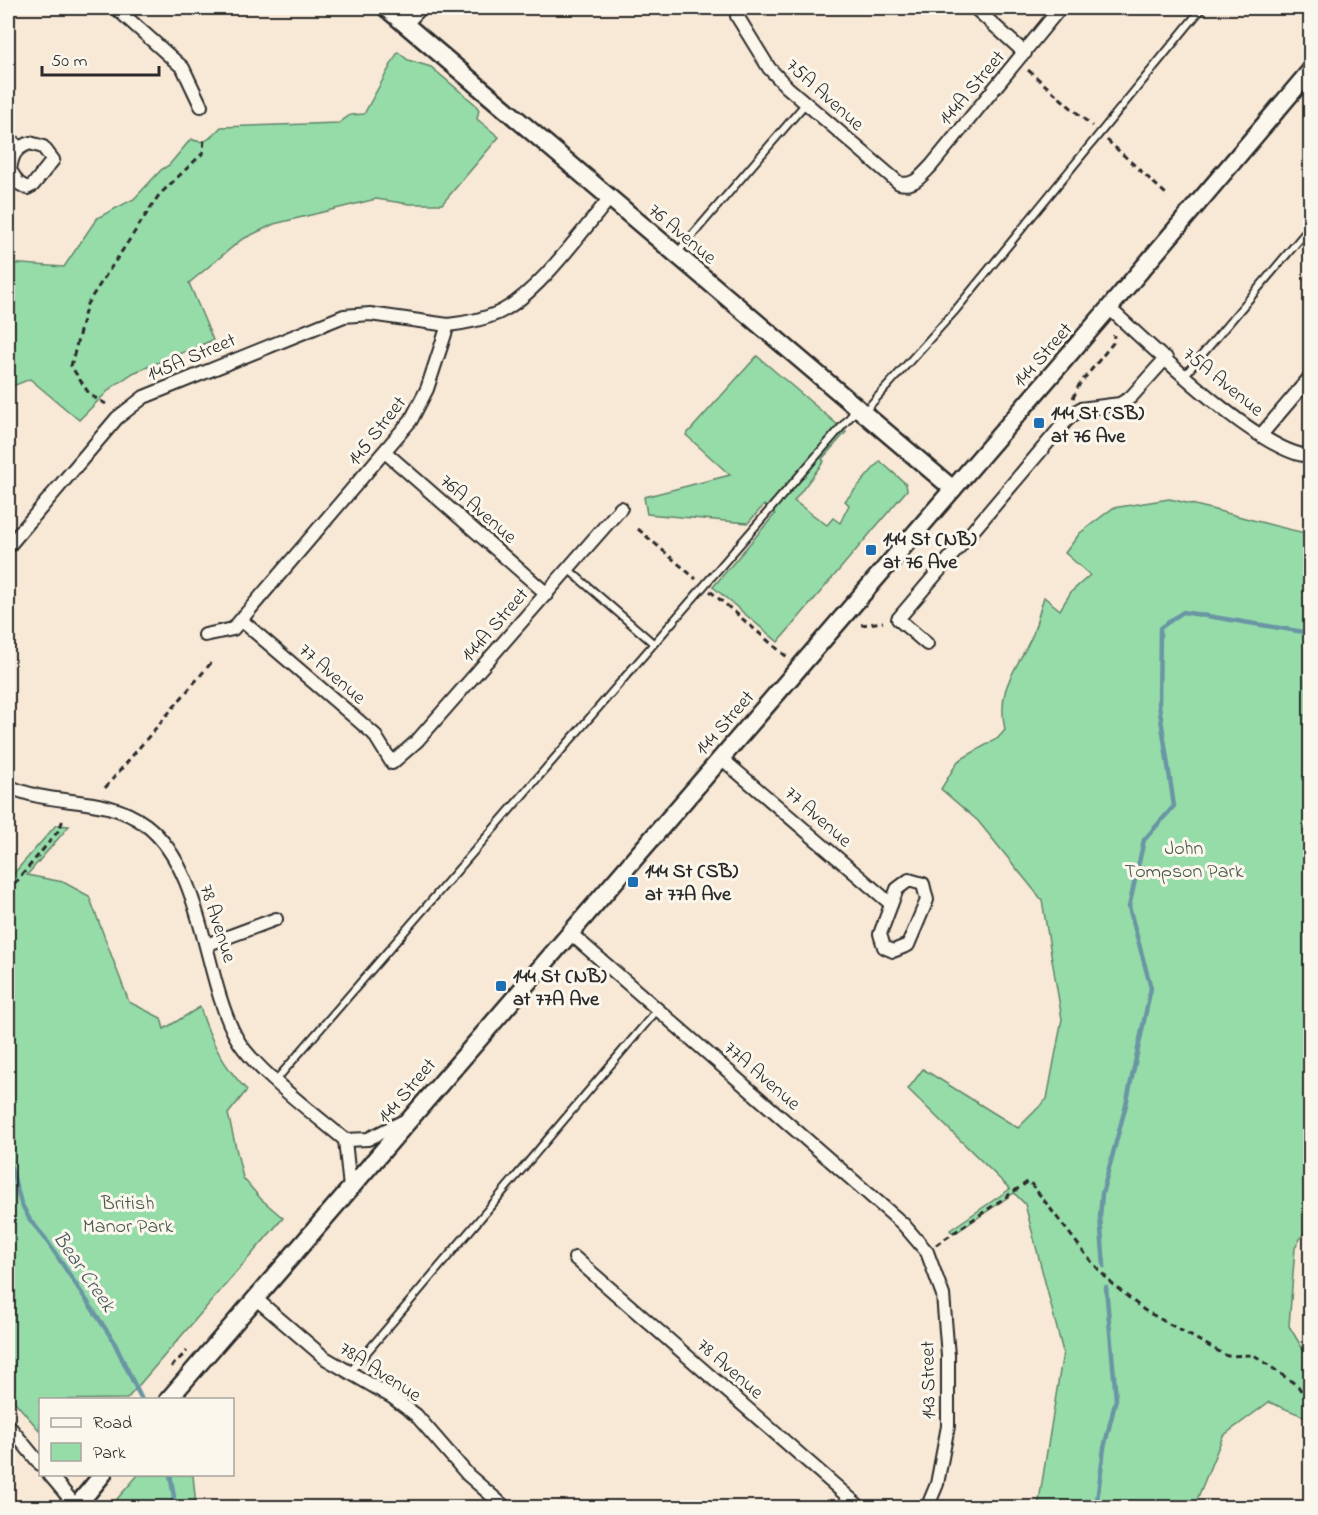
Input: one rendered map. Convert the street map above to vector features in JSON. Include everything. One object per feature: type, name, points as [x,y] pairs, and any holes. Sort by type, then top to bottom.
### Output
[{"type":"main road","name":"76 Avenue","points":[[386,8],[952,489]]},
{"type":"main road","name":"144 Street","points":[[172,1394],[1311,71]]},
{"type":"main road","points":[[76,1507],[101,1476]]},
{"type":"street","points":[[116,8],[183,68],[201,106]]},
{"type":"street","points":[[406,24],[421,8]]},
{"type":"street","points":[[975,8],[1025,53]]},
{"type":"street","name":"144A Street","points":[[907,185],[914,183],[931,166],[1060,8]]},
{"type":"street","name":"75A Avenue","points":[[737,15],[769,68],[899,183],[907,185]]},
{"type":"street","points":[[8,137],[18,147]]},
{"type":"street","points":[[448,325],[487,317],[516,302],[533,287],[610,198]]},
{"type":"street","name":"75A Avenue","points":[[1109,308],[1185,375],[1261,435],[1300,455],[1311,456]]},
{"type":"street","name":"145A Street","points":[[8,547],[117,418],[144,397],[344,316],[370,314],[448,325]]},
{"type":"street","name":"145 Street","points":[[206,635],[233,628],[241,620],[386,453],[419,410],[448,325]]},
{"type":"street","points":[[927,644],[898,619],[1066,421],[1080,409],[1120,404],[1131,397],[1166,358]]},
{"type":"street","points":[[1261,435],[1311,376]]},
{"type":"street","name":"76A Avenue","points":[[386,453],[547,594]]},
{"type":"street","name":"144A Street","points":[[392,762],[417,741],[621,508]]},
{"type":"street","name":"77 Avenue","points":[[241,620],[374,734],[392,762]]},
{"type":"street","name":"77 Avenue","points":[[721,758],[891,904]]},
{"type":"street","name":"78 Avenue","points":[[8,786],[41,798],[104,804],[125,812],[145,825],[163,843],[177,863],[236,1037],[253,1060],[345,1140]]},
{"type":"street","points":[[904,881],[919,881],[926,889],[927,900],[908,945],[893,951],[884,947],[879,938],[891,904],[897,888],[904,881]]},
{"type":"street","points":[[206,945],[276,919]]},
{"type":"street","name":"77A Avenue","points":[[569,932],[932,1248]]},
{"type":"street","points":[[350,1188],[345,1140],[368,1139],[411,1117]]},
{"type":"street","name":"143 Street","points":[[927,1508],[944,1454],[949,1390],[943,1295],[932,1248]]},
{"type":"street","name":"78 Avenue","points":[[575,1258],[861,1508]]},
{"type":"street","name":"78A Avenue","points":[[255,1298],[325,1358],[392,1397],[416,1415],[468,1475],[506,1508]]},
{"type":"street","points":[[8,1425],[39,1463]]},
{"type":"street","points":[[52,1476],[76,1507]]},
{"type":"lane","points":[[276,1080],[653,643],[860,411],[954,312],[1202,8]]},
{"type":"lane","points":[[676,254],[806,103]]},
{"type":"lane","points":[[1185,375],[1311,227]]},
{"type":"lane","points":[[568,569],[653,643]]},
{"type":"lane","points":[[349,1374],[658,1008]]},
{"type":"path","points":[[1028,70],[1096,131]]},
{"type":"path","points":[[106,405],[90,395],[71,366],[87,304],[159,195],[203,153],[204,138]]},
{"type":"path","points":[[1106,139],[1167,195]]},
{"type":"path","points":[[1069,406],[1079,385],[1113,343],[1114,335]]},
{"type":"path","points":[[861,625],[883,622]]},
{"type":"path","points":[[105,788],[211,663]]},
{"type":"path","points":[[8,892],[58,830],[64,817]]},
{"type":"path","points":[[932,1248],[1029,1181],[1090,1260],[1111,1283],[1144,1310],[1227,1356],[1254,1355],[1298,1386],[1311,1404]]},
{"type":"path","points":[[50,1508],[53,1503]]},
{"type":"green space","points":[[398,52],[408,60],[431,67],[475,104],[479,110],[477,119],[499,137],[442,204],[409,204],[376,199],[274,224],[241,240],[189,283],[213,340],[133,373],[111,388],[79,420],[30,379],[8,388],[8,263],[64,267],[97,218],[134,199],[161,170],[169,165],[191,139],[204,141],[221,127],[339,123],[350,115],[364,114]]},
{"type":"green space","points":[[757,356],[846,432],[822,459],[824,461],[794,501],[827,525],[833,518],[840,523],[849,505],[845,501],[880,461],[906,484],[907,490],[778,642],[713,587],[775,514],[764,505],[748,523],[647,514],[644,497],[730,475],[686,435]]},
{"type":"green space","name":"John Tompson Park","points":[[1169,499],[1310,534],[1310,1222],[1295,1248],[1289,1326],[1310,1361],[1310,1419],[1269,1402],[1223,1436],[1194,1507],[1036,1507],[1039,1501],[1063,1352],[1025,1204],[1014,1193],[954,1234],[950,1230],[1010,1189],[908,1089],[923,1069],[1018,1128],[1047,1099],[1062,1019],[1042,900],[978,821],[941,789],[958,761],[998,738],[1005,730],[1003,702],[1006,690],[1033,634],[1044,597],[1060,610],[1071,592],[1090,575],[1065,553],[1080,533],[1113,508]]},
{"type":"green space","name":"British Manor Park","points":[[56,825],[69,826],[27,875],[63,882],[89,896],[129,1002],[161,1018],[164,1029],[200,1007],[218,1052],[247,1090],[228,1114],[243,1178],[261,1199],[283,1218],[128,1398],[39,1398],[39,1430],[8,1394],[8,880]]},
{"type":"green space","points":[[137,1476],[193,1476],[196,1507],[110,1507]]},
{"type":"waterway","points":[[1104,1266],[1100,1217],[1102,1194],[1126,1105],[1151,988],[1129,907],[1144,840],[1174,806],[1159,705],[1160,628],[1183,612],[1310,633]]},
{"type":"waterway","name":"Bear Creek","points":[[8,1157],[21,1203],[30,1220],[45,1238],[113,1340],[141,1398]]},
{"type":"waterway","points":[[1096,1508],[1104,1448],[1116,1399],[1106,1287]]},
{"type":"waterway","name":"Bear Creek","points":[[170,1476],[174,1497],[171,1508]]},
{"type":"place","name":"144 St (SB) at 76 Ave","points":[[1039,423]]},
{"type":"place","name":"144 St (NB) at 76 Ave","points":[[871,550]]},
{"type":"place","name":"144 St (SB) at 77A Ave","points":[[633,882]]},
{"type":"place","name":"144 St (NB) at 77A Ave","points":[[501,986]]}]
